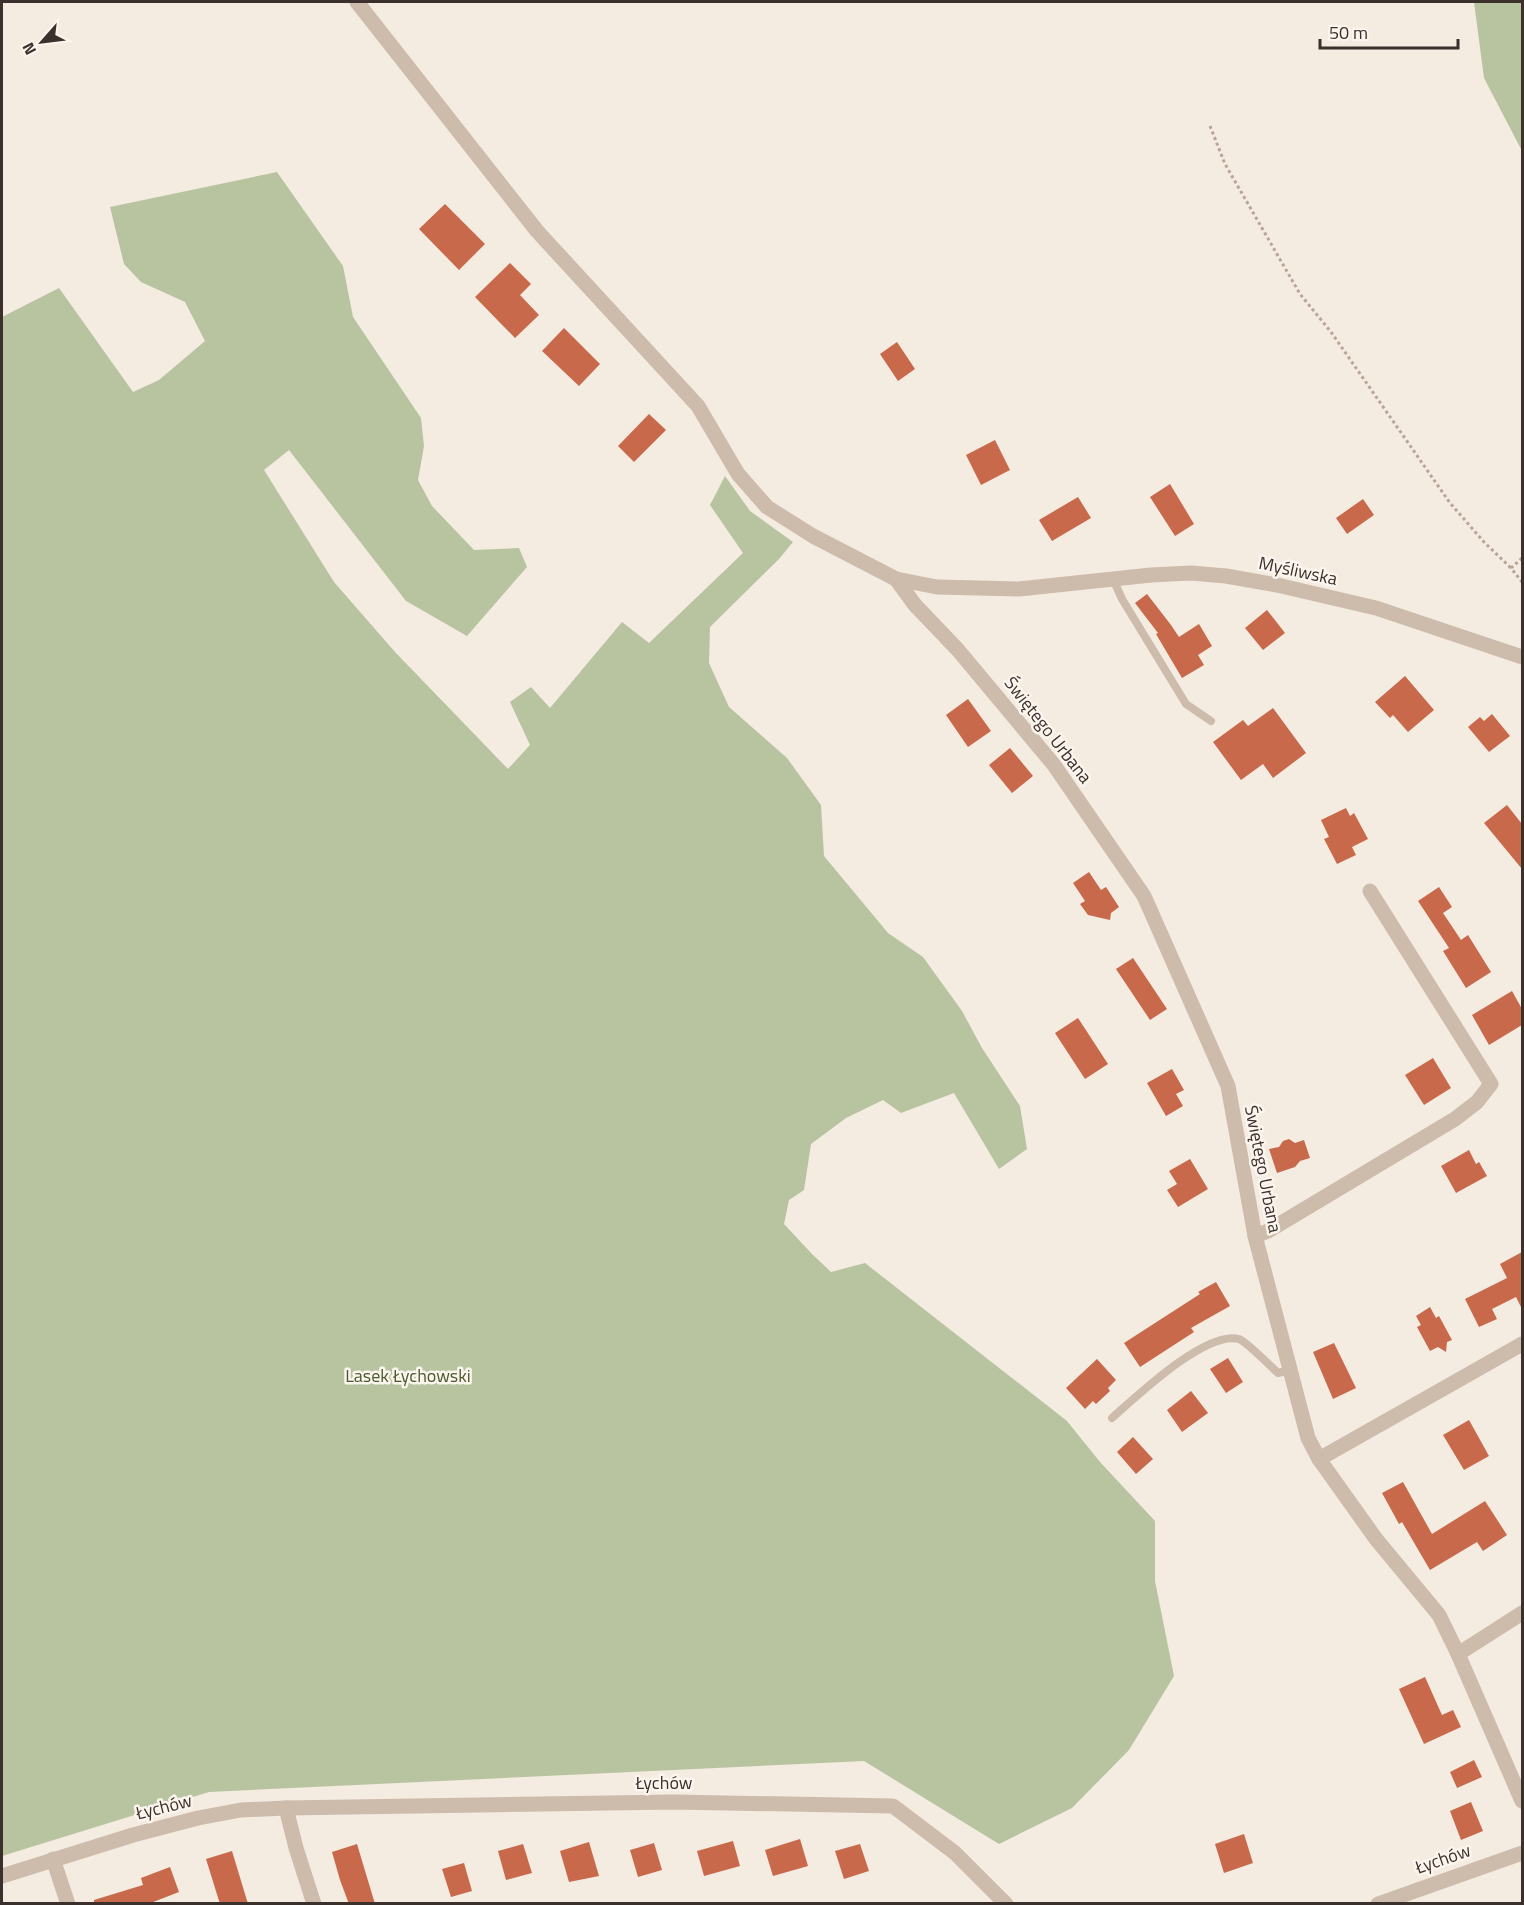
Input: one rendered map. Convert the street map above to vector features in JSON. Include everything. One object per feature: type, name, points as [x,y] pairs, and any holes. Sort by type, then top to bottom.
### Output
[{"type":"street","points":[[357,2],[537,231],[698,406],[738,474],[767,507],[813,536],[896,579]]},
{"type":"street","name":"Myśliwska","points":[[896,579],[937,587],[1019,589],[1191,573],[1226,576],[1277,585],[1376,608],[1522,657]]},
{"type":"street","name":"Świętego Urbana","points":[[896,579],[915,605],[958,650],[1054,765],[1144,896],[1228,1086],[1255,1236],[1308,1438],[1319,1459],[1376,1539],[1439,1615],[1522,1802]]},
{"type":"street","points":[[1255,1236],[1268,1231],[1455,1119],[1477,1102],[1491,1084],[1370,891]]},
{"type":"street","points":[[1319,1459],[1522,1344]]},
{"type":"street","points":[[1458,1654],[1522,1613]]},
{"type":"street","name":"Łychów","points":[[2,1876],[133,1835],[198,1818],[241,1810],[675,1802],[893,1806],[955,1853],[1006,1904]]},
{"type":"street","points":[[286,1808],[314,1904]]},
{"type":"street","name":"Łychów","points":[[1378,1904],[1522,1853]]},
{"type":"street","points":[[53,1859],[68,1904]]},
{"type":"lane","points":[[1113,579],[1122,599],[1186,704],[1211,721]]},
{"type":"lane","points":[[1112,1418],[1194,1352],[1223,1338],[1241,1340],[1278,1373],[1290,1370]]},
{"type":"path","points":[[1210,126],[1225,164],[1300,294],[1331,332],[1450,503],[1522,582]]},
{"type":"path","points":[[1511,568],[1522,558]]},
{"type":"green space","points":[[1474,2],[1522,2],[1522,151],[1484,78]]},
{"type":"green space","name":"Lasek Łychowski","points":[[277,172],[343,266],[353,317],[421,418],[424,446],[418,480],[432,506],[474,550],[519,548],[527,567],[467,636],[406,601],[289,450],[264,470],[334,582],[395,652],[508,769],[530,745],[510,702],[531,687],[550,708],[622,622],[649,643],[743,553],[710,505],[725,476],[750,511],[793,542],[779,559],[710,627],[709,663],[729,707],[787,758],[821,805],[824,856],[888,933],[923,957],[962,1011],[982,1048],[1020,1106],[1027,1149],[999,1169],[954,1093],[901,1113],[883,1100],[846,1118],[811,1144],[804,1190],[789,1200],[784,1224],[831,1272],[865,1263],[1067,1421],[1100,1462],[1155,1521],[1155,1581],[1174,1676],[1129,1750],[1072,1808],[999,1844],[864,1761],[209,1792],[2,1856],[2,317],[59,288],[133,392],[159,380],[205,341],[185,302],[141,282],[124,264],[110,207]]},
{"type":"building","points":[[445,204],[485,244],[459,270],[419,229]]},
{"type":"building","points":[[510,263],[531,284],[520,295],[539,315],[515,338],[475,297]]},
{"type":"building","points":[[564,328],[600,364],[579,386],[542,351]]},
{"type":"building","points":[[897,342],[915,369],[898,381],[880,354]]},
{"type":"building","points":[[649,414],[666,430],[634,462],[618,446]]},
{"type":"building","points":[[995,440],[1010,470],[981,485],[966,455]]},
{"type":"building","points":[[1170,484],[1194,524],[1175,536],[1150,497]]},
{"type":"building","points":[[1078,497],[1091,518],[1052,541],[1039,520]]},
{"type":"building","points":[[1363,499],[1374,515],[1347,534],[1336,518]]},
{"type":"building","points":[[1147,594],[1179,637],[1199,624],[1212,646],[1198,655],[1204,665],[1182,678],[1156,634],[1158,633],[1135,603]]},
{"type":"building","points":[[1267,610],[1285,633],[1263,650],[1245,628]]},
{"type":"building","points":[[1405,676],[1434,710],[1408,732],[1393,715],[1390,718],[1375,702]]},
{"type":"building","points":[[968,699],[991,731],[968,747],[946,715]]},
{"type":"building","points":[[1273,708],[1306,753],[1273,778],[1263,764],[1241,780],[1213,742],[1243,720],[1248,726]]},
{"type":"building","points":[[1492,714],[1510,736],[1489,752],[1468,727],[1480,717],[1484,721]]},
{"type":"building","points":[[1010,748],[1033,776],[1012,793],[989,765]]},
{"type":"building","points":[[1507,805],[1522,824],[1522,869],[1484,823]]},
{"type":"building","points":[[1346,808],[1350,816],[1354,813],[1368,839],[1352,847],[1356,855],[1337,864],[1324,839],[1329,837],[1321,820]]},
{"type":"building","points":[[1089,872],[1101,890],[1106,887],[1119,907],[1111,913],[1110,920],[1088,915],[1080,904],[1085,901],[1073,883]]},
{"type":"building","points":[[1439,887],[1452,907],[1443,913],[1461,940],[1468,935],[1491,972],[1466,988],[1443,951],[1449,948],[1418,901]]},
{"type":"building","points":[[1133,958],[1167,1009],[1150,1020],[1116,969]]},
{"type":"building","points":[[1512,991],[1522,1009],[1522,1025],[1489,1045],[1472,1015]]},
{"type":"building","points":[[1078,1018],[1108,1064],[1085,1079],[1055,1033]]},
{"type":"building","points":[[1433,1058],[1451,1088],[1424,1105],[1405,1075]]},
{"type":"building","points":[[1172,1069],[1184,1090],[1176,1094],[1183,1106],[1166,1116],[1147,1083]]},
{"type":"building","points":[[1289,1139],[1295,1143],[1304,1140],[1310,1158],[1300,1161],[1295,1167],[1277,1173],[1269,1149],[1279,1147],[1283,1141]]},
{"type":"building","points":[[1469,1150],[1476,1164],[1479,1162],[1487,1176],[1456,1193],[1441,1166]]},
{"type":"building","points":[[1190,1159],[1208,1189],[1178,1207],[1167,1190],[1177,1184],[1169,1171]]},
{"type":"building","points":[[1522,1252],[1522,1309],[1516,1297],[1492,1309],[1497,1319],[1479,1327],[1465,1299],[1507,1278],[1500,1264]]},
{"type":"building","points":[[1216,1282],[1230,1306],[1191,1328],[1194,1332],[1140,1367],[1124,1343]]},
{"type":"building","points":[[1430,1307],[1436,1318],[1439,1316],[1452,1340],[1447,1342],[1446,1352],[1438,1347],[1430,1351],[1417,1327],[1421,1325],[1416,1316]]},
{"type":"building","points":[[1334,1343],[1356,1388],[1333,1399],[1313,1352]]},
{"type":"building","points":[[1228,1358],[1243,1382],[1226,1393],[1210,1369]]},
{"type":"building","points":[[1097,1359],[1116,1380],[1108,1388],[1110,1391],[1096,1404],[1093,1401],[1085,1409],[1066,1388]]},
{"type":"building","points":[[1191,1391],[1208,1413],[1182,1432],[1167,1410]]},
{"type":"building","points":[[1469,1420],[1489,1456],[1464,1470],[1443,1435]]},
{"type":"building","points":[[1133,1437],[1153,1459],[1136,1474],[1117,1452]]},
{"type":"building","points":[[1403,1482],[1432,1534],[1485,1501],[1507,1535],[1483,1551],[1477,1542],[1430,1570],[1402,1522],[1399,1524],[1382,1493]]},
{"type":"building","points":[[1425,1677],[1442,1715],[1453,1710],[1461,1727],[1424,1744],[1399,1689]]},
{"type":"building","points":[[1474,1760],[1482,1777],[1457,1788],[1450,1772]]},
{"type":"building","points":[[1471,1802],[1483,1831],[1461,1840],[1450,1811]]},
{"type":"building","points":[[1244,1834],[1253,1863],[1224,1873],[1215,1844]]},
{"type":"building","points":[[800,1839],[808,1866],[773,1876],[765,1850]]},
{"type":"building","points":[[733,1841],[740,1866],[704,1876],[697,1851]]},
{"type":"building","points":[[589,1842],[599,1876],[569,1882],[560,1851]]},
{"type":"building","points":[[654,1843],[662,1870],[638,1877],[630,1850]]},
{"type":"building","points":[[357,1844],[375,1904],[349,1904],[340,1880],[332,1852]]},
{"type":"building","points":[[523,1844],[532,1873],[506,1880],[498,1851]]},
{"type":"building","points":[[860,1844],[869,1871],[844,1879],[835,1851]]},
{"type":"building","points":[[232,1851],[248,1904],[220,1904],[206,1859]]},
{"type":"building","points":[[464,1863],[472,1891],[451,1897],[442,1869]]},
{"type":"building","points":[[170,1867],[179,1892],[148,1904],[94,1904],[94,1900],[143,1885],[141,1878]]}]
